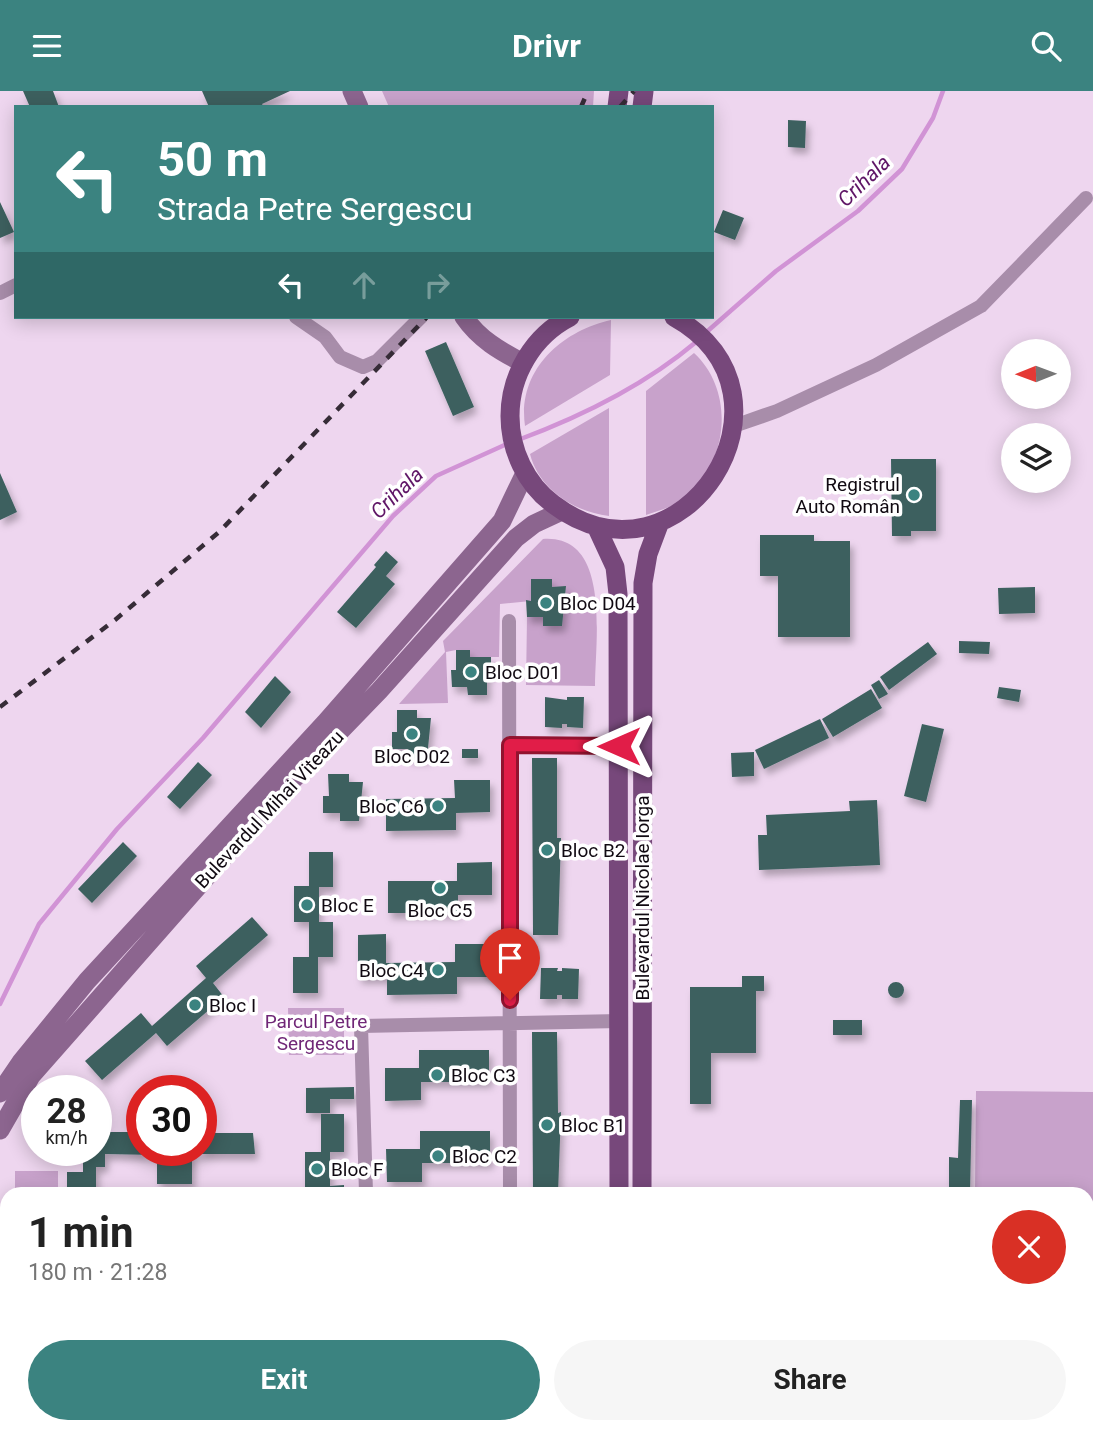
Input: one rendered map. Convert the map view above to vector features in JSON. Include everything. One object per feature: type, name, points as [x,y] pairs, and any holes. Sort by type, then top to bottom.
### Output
[{"type":"main road","points":[[466,319],[499,351],[523,363]]},
{"type":"main road","points":[[567,319],[546,333],[523,363],[512,392],[510,422],[523,468],[541,494],[562,511],[596,526],[628,528],[660,522],[688,507],[711,485],[722,467],[734,426],[733,401],[727,376],[715,354],[683,322]]},
{"type":"main road","name":"Bulevardul Mihai Viteazu","points":[[330,729],[502,521],[523,468]]},
{"type":"main road","name":"Bulevardul Mihai Viteazu","points":[[0,1131],[31,1076],[147,930],[330,729],[516,538],[534,524],[562,511]]},
{"type":"main road","name":"Bulevardul Nicolae Iorga","points":[[642,1187],[643,583],[648,554],[660,522]]},
{"type":"main road","name":"Bulevardul Nicolae Iorga","points":[[596,526],[611,554],[617,582],[619,1187]]},
{"type":"main road","name":"Bulevardul Mihai Viteazu","points":[[0,1093],[21,1062],[87,981],[147,930]]},
{"type":"street","points":[[734,426],[777,411],[864,371],[981,306],[1086,198]]},
{"type":"street","points":[[299,319],[325,337],[340,357],[362,367],[377,361],[419,319]]},
{"type":"street","points":[[509,621],[510,1187]]},
{"type":"street","points":[[510,745],[619,746]]},
{"type":"street","points":[[366,1187],[360,1026],[620,1021]]},
{"type":"green space","points":[[382,91],[594,91],[593,105],[388,105]]},
{"type":"green space","points":[[611,320],[610,375],[525,426],[524,406],[528,388],[546,357],[575,333]]},
{"type":"green space","points":[[694,353],[716,386],[722,426],[718,446],[711,465],[686,497],[672,506],[646,515],[646,391]]},
{"type":"green space","points":[[609,408],[609,516],[583,510],[560,497],[541,478],[530,454]]},
{"type":"green space","points":[[543,539],[565,542],[580,554],[590,571],[597,618],[595,686],[526,685],[527,617],[543,617],[543,626],[566,604],[565,587],[552,587],[551,579],[532,579],[531,601],[500,604],[499,657],[470,657],[456,650],[446,652],[448,703],[399,704],[445,652],[443,641]]},
{"type":"green space","name":"Parcul Petre Sergescu","points":[[288,1008],[344,1008],[344,1055],[289,1055]]},
{"type":"green space","points":[[976,1091],[1093,1092],[1093,1187],[975,1187]]},
{"type":"green space","points":[[15,1171],[58,1171],[58,1187],[15,1187]]},
{"type":"building","points":[[23,91],[53,91],[58,105],[29,105]]},
{"type":"building","points":[[202,91],[290,91],[263,105],[208,105]]},
{"type":"building","points":[[788,120],[806,121],[805,148],[788,147]]},
{"type":"building","points":[[0,202],[14,232],[0,238]]},
{"type":"building","points":[[723,210],[744,218],[735,240],[714,232]]},
{"type":"building","points":[[446,342],[474,407],[453,416],[425,351]]},
{"type":"building","name":"Registrul Auto Român","points":[[891,459],[936,459],[936,531],[911,531],[911,536],[892,536]]},
{"type":"building","points":[[0,473],[17,512],[0,520]]},
{"type":"building","points":[[760,535],[814,535],[814,541],[850,541],[850,637],[778,637],[778,576],[760,576]]},
{"type":"building","points":[[386,551],[398,562],[386,576],[395,584],[356,628],[337,612],[376,567],[374,565]]},
{"type":"building","name":"Bloc D04","points":[[531,579],[552,579],[552,587],[566,586],[562,626],[543,626],[543,617],[527,617],[526,600],[531,601]]},
{"type":"building","points":[[1035,587],[1035,613],[999,614],[998,588]]},
{"type":"building","points":[[959,641],[990,642],[989,654],[959,653]]},
{"type":"building","points":[[928,642],[937,654],[889,690],[880,677]]},
{"type":"building","name":"Bloc D01","points":[[456,650],[470,650],[470,657],[491,657],[491,674],[487,674],[487,695],[468,695],[467,687],[452,687],[451,670],[456,670]]},
{"type":"building","points":[[275,676],[291,692],[261,728],[245,712]]},
{"type":"building","points":[[879,680],[888,694],[879,699],[871,685]]},
{"type":"building","points":[[999,687],[1021,690],[1019,702],[997,698]]},
{"type":"building","points":[[871,689],[882,708],[833,737],[822,719]]},
{"type":"building","points":[[545,697],[567,700],[567,697],[584,697],[583,728],[567,727],[567,724],[562,724],[562,728],[545,727]]},
{"type":"building","name":"Bloc D02","points":[[397,710],[417,710],[417,718],[431,718],[427,758],[408,758],[408,749],[392,749],[392,732],[397,732]]},
{"type":"building","points":[[820,719],[829,738],[764,769],[755,750]]},
{"type":"building","points":[[922,724],[944,729],[926,802],[904,796]]},
{"type":"building","points":[[462,749],[478,749],[478,758],[462,758]]},
{"type":"building","points":[[754,752],[754,776],[732,777],[731,753]]},
{"type":"building","name":"Bloc B2","points":[[532,758],[557,758],[557,838],[561,838],[558,935],[533,935]]},
{"type":"building","points":[[198,762],[212,775],[180,809],[167,797]]},
{"type":"building","points":[[328,774],[349,774],[349,782],[363,782],[359,821],[340,821],[340,813],[323,813],[323,796],[329,796]]},
{"type":"building","name":"Bloc C6","points":[[454,780],[490,780],[490,812],[456,813],[456,830],[386,831],[386,799],[455,798]]},
{"type":"building","points":[[877,800],[880,865],[759,870],[758,835],[767,835],[766,815],[850,811],[849,801]]},
{"type":"building","points":[[123,842],[137,856],[92,903],[78,889]]},
{"type":"building","name":"Bloc E","points":[[309,852],[333,852],[333,887],[319,887],[319,922],[333,922],[333,957],[318,957],[318,993],[293,993],[293,957],[309,957],[309,922],[294,922],[294,886],[309,886]]},
{"type":"building","name":"Bloc C5","points":[[492,862],[492,895],[458,895],[458,913],[388,913],[388,881],[457,881],[457,863]]},
{"type":"building","name":"Bloc I","points":[[252,917],[268,935],[213,983],[224,997],[167,1046],[156,1033],[108,1075],[98,1075],[85,1061],[141,1013],[152,1026],[206,978],[196,966]]},
{"type":"building","name":"Bloc C4","points":[[386,934],[386,963],[455,962],[455,944],[490,944],[491,977],[457,977],[457,994],[387,995],[387,978],[358,978],[358,935]]},
{"type":"building","points":[[541,968],[558,968],[557,971],[562,971],[562,968],[579,969],[578,999],[562,999],[562,995],[557,995],[557,999],[540,999]]},
{"type":"building","points":[[742,976],[764,976],[764,991],[756,991],[756,1053],[711,1053],[711,1104],[690,1104],[690,987],[742,987]]},
{"type":"building","points":[[893,982],[899,982],[904,990],[902,996],[893,998],[888,993],[888,987]]},
{"type":"building","points":[[833,1020],[862,1020],[862,1035],[833,1035]]},
{"type":"building","name":"Bloc B1","points":[[532,1032],[557,1032],[558,1113],[561,1112],[558,1187],[533,1187]]},
{"type":"building","name":"Bloc C3","points":[[419,1050],[489,1050],[489,1082],[421,1082],[421,1100],[385,1101],[385,1068],[419,1068]]},
{"type":"building","points":[[354,1087],[354,1099],[330,1099],[330,1113],[306,1113],[306,1088]]},
{"type":"building","points":[[960,1100],[972,1100],[970,1187],[949,1187],[949,1157],[958,1158]]},
{"type":"building","name":"Bloc F","points":[[321,1114],[344,1114],[344,1152],[330,1152],[330,1186],[344,1187],[305,1187],[305,1152],[321,1152]]},
{"type":"building","name":"Bloc C2","points":[[420,1131],[490,1131],[490,1163],[422,1163],[422,1182],[387,1182],[386,1149],[420,1149]]},
{"type":"building","points":[[112,1132],[126,1132],[126,1154],[112,1154]]},
{"type":"building","points":[[217,1133],[253,1133],[255,1154],[217,1154]]},
{"type":"building","points":[[83,1166],[105,1166],[96,1167],[96,1187],[67,1187],[67,1172],[83,1172]]},
{"type":"building","points":[[157,1166],[192,1166],[192,1184],[157,1184]]},
{"type":"waterway","name":"Crihala","points":[[702,336],[776,271],[858,211],[902,169],[933,118],[943,91]]},
{"type":"waterway","name":"Crihala","points":[[518,440],[565,421],[634,386],[696,342]]},
{"type":"waterway","name":"Crihala","points":[[0,1004],[39,924],[117,829],[203,738],[393,516],[436,476],[509,443]]},
{"type":"railway","points":[[582,105],[588,91]]},
{"type":"railway","points":[[622,105],[634,91]]},
{"type":"railway","points":[[0,707],[115,620],[219,532],[425,319]]},
{"type":"place","name":"Registrul Auto Român","points":[[914,495]]},
{"type":"place","name":"Bloc D04","points":[[546,603]]},
{"type":"place","name":"Bloc D01","points":[[471,672]]},
{"type":"place","name":"Bloc D02","points":[[412,734]]},
{"type":"place","name":"Bloc C6","points":[[438,806]]},
{"type":"place","name":"Bloc B2","points":[[547,850]]},
{"type":"place","name":"Bloc C5","points":[[440,888]]},
{"type":"place","name":"Bloc E","points":[[307,905]]},
{"type":"place","name":"Bloc C4","points":[[438,970]]},
{"type":"place","name":"Bloc I","points":[[195,1005]]},
{"type":"place","name":"Bloc C3","points":[[437,1075]]},
{"type":"place","name":"Bloc B1","points":[[547,1125]]},
{"type":"place","name":"Bloc C2","points":[[438,1156]]},
{"type":"place","name":"Bloc F","points":[[317,1169]]},
{"type":"route","points":[[510,1000],[510,745],[619,746]]}]
